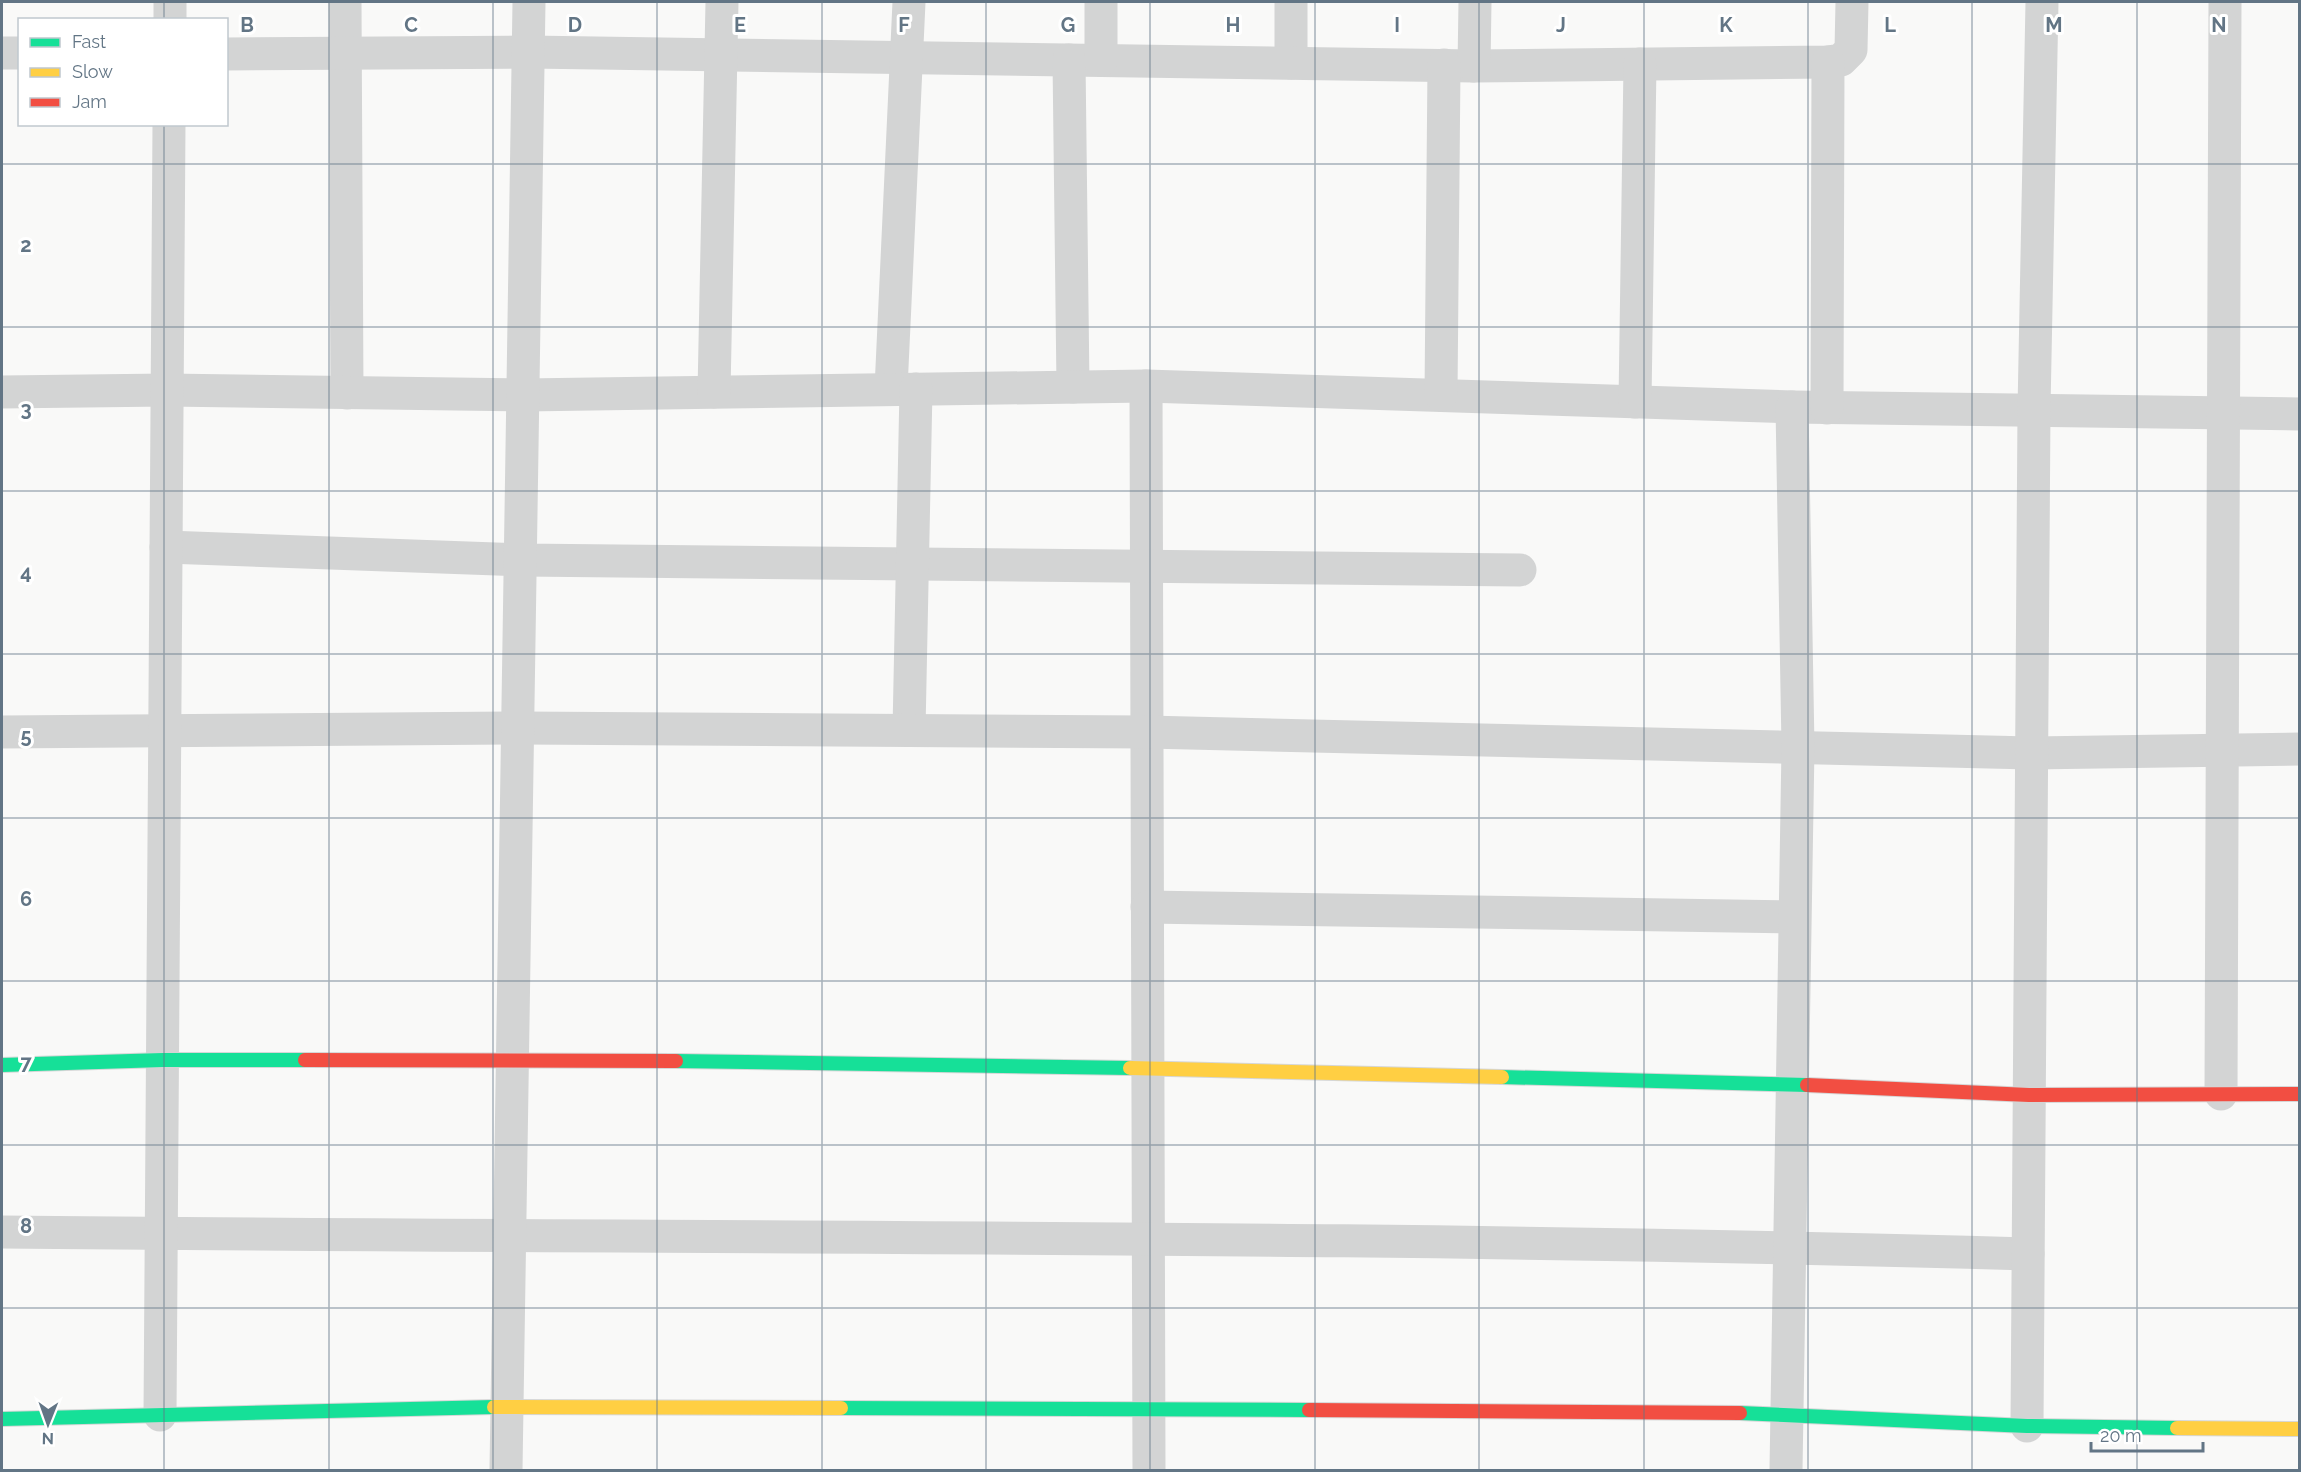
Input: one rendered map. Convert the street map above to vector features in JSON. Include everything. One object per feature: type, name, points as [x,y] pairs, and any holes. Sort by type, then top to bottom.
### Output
[{"type":"street","points":[[170,2],[170,18]]},
{"type":"street","points":[[345,2],[347,393]]},
{"type":"street","points":[[506,1470],[505,1407],[520,728],[529,2]]},
{"type":"street","points":[[714,392],[723,2]]},
{"type":"street","points":[[909,2],[903,389],[912,564],[909,730]]},
{"type":"street","points":[[1073,387],[1085,60],[1101,2]]},
{"type":"street","points":[[1291,2],[1291,63]]},
{"type":"street","points":[[1441,395],[1459,65],[1475,2]]},
{"type":"street","points":[[228,54],[529,52],[1459,65],[1828,62],[1840,60],[1851,50],[1852,2]]},
{"type":"street","points":[[2026,1426],[2034,409],[2042,2]]},
{"type":"street","points":[[2221,1094],[2225,2]]},
{"type":"street","points":[[2,53],[18,53]]},
{"type":"street","points":[[1827,408],[1828,62]]},
{"type":"street","points":[[1635,402],[1640,64]]},
{"type":"street","points":[[160,1415],[169,126]]},
{"type":"street","points":[[2,392],[167,390],[524,395],[1146,386],[1827,408],[2300,414]]},
{"type":"street","points":[[1146,386],[1149,1470]]},
{"type":"street","points":[[1786,1470],[1798,747],[1792,407]]},
{"type":"street","points":[[166,547],[522,561],[1520,570]]},
{"type":"street","points":[[2,732],[520,728],[909,730],[1147,732],[2031,753],[2300,749]]},
{"type":"street","points":[[1147,907],[1794,917]]},
{"type":"street","points":[[2,1065],[163,1060],[513,1059],[1148,1068],[1791,1084],[2029,1095],[2300,1094]]},
{"type":"street","points":[[2,1232],[1148,1239],[1789,1247],[2028,1254]]},
{"type":"street","points":[[2,1419],[505,1407],[1149,1409],[1787,1413],[2026,1426],[2300,1429]]},
{"type":"traffic: fast","points":[[2,1065],[163,1060],[305,1060]]},
{"type":"traffic: fast","points":[[676,1061],[1130,1068]]},
{"type":"traffic: fast","points":[[1502,1077],[1807,1085]]},
{"type":"traffic: fast","points":[[2,1419],[494,1407]]},
{"type":"traffic: fast","points":[[841,1408],[1309,1410]]},
{"type":"traffic: fast","points":[[1740,1413],[2027,1426],[2177,1428]]},
{"type":"traffic: slow","points":[[1130,1068],[1502,1077]]},
{"type":"traffic: slow","points":[[494,1407],[841,1408]]},
{"type":"traffic: slow","points":[[2177,1428],[2300,1429]]},
{"type":"traffic: jam","points":[[305,1060],[676,1061]]},
{"type":"traffic: jam","points":[[1807,1085],[2029,1095],[2300,1094]]},
{"type":"traffic: jam","points":[[1309,1410],[1740,1413]]}]
